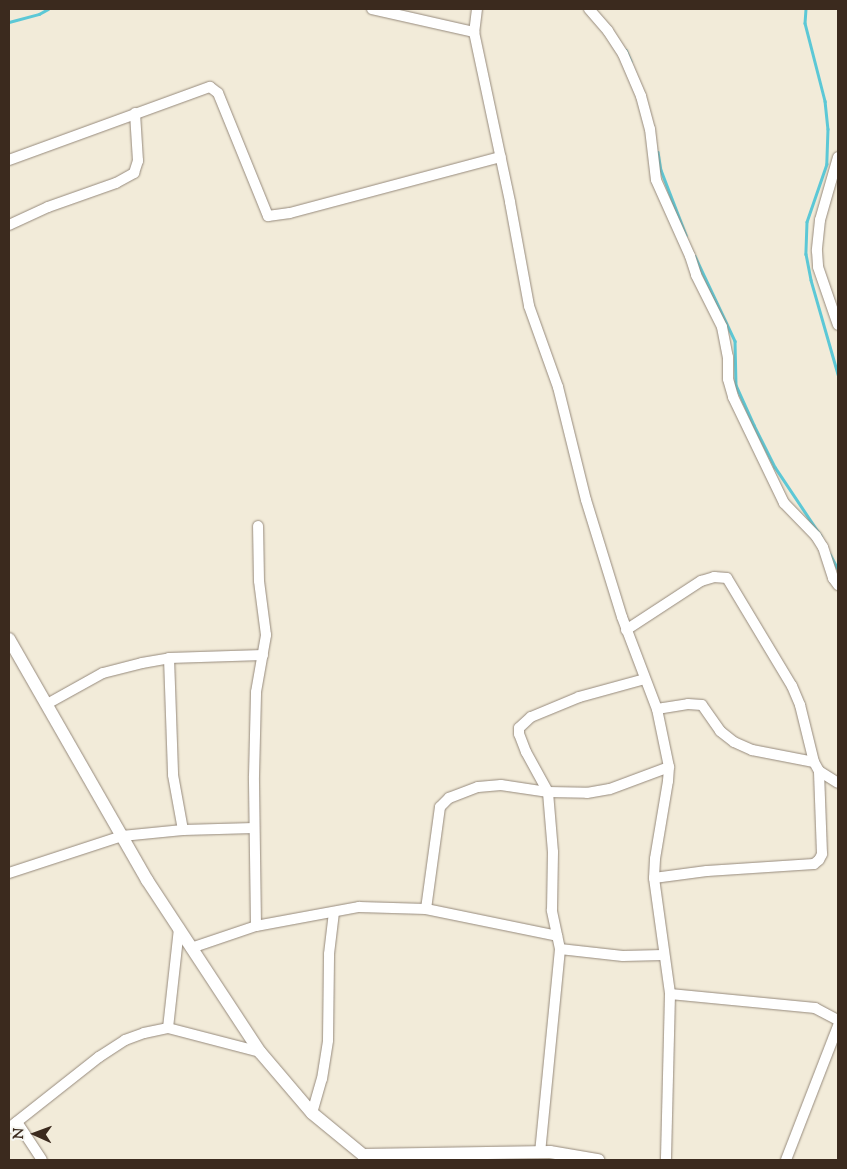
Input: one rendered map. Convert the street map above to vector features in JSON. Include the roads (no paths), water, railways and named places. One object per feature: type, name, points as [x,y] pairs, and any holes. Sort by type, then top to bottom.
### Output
[{"type":"street","points":[[372,9],[474,32]]},
{"type":"street","points":[[477,9],[474,32],[501,157],[529,306],[558,387],[586,500],[626,630],[657,709],[668,767],[668,781],[655,859],[654,878],[663,955],[670,994],[666,1160]]},
{"type":"street","points":[[589,9],[608,31],[622,54],[641,96],[650,129],[656,180],[700,284],[722,327],[728,357],[728,379],[733,397],[784,503],[816,536],[823,547],[833,578],[838,585]]},
{"type":"street","points":[[9,160],[203,89],[215,89],[265,212],[268,216],[272,217],[501,157]]},
{"type":"street","points":[[9,225],[48,207],[116,183],[134,173],[138,161],[135,114]]},
{"type":"street","points":[[838,157],[820,220],[817,251],[818,267],[838,326]]},
{"type":"street","points":[[256,926],[254,828],[256,692],[266,635],[259,581],[258,526]]},
{"type":"street","points":[[626,630],[701,581],[722,576],[727,578],[792,686],[800,705],[817,767],[822,854],[814,864],[727,870],[654,878]]},
{"type":"street","points":[[9,639],[122,836],[191,948],[260,1052],[312,1112],[363,1155],[478,1157],[550,1152],[598,1160]]},
{"type":"street","points":[[47,704],[104,673],[169,658],[262,655]]},
{"type":"street","points":[[169,658],[173,774],[183,830]]},
{"type":"street","points":[[540,1153],[560,949],[552,910],[552,852],[548,792],[534,769],[519,734],[519,728],[523,722],[579,697],[645,680]]},
{"type":"street","points":[[657,709],[688,704],[702,705],[720,731],[734,742],[752,750],[817,767],[838,784]]},
{"type":"street","points":[[426,909],[443,802],[458,793],[478,787],[501,785],[548,792],[587,793],[610,789],[668,767]]},
{"type":"street","points":[[9,873],[122,836],[183,830],[254,828]]},
{"type":"street","points":[[191,948],[256,926],[359,907],[426,909],[556,936]]},
{"type":"street","points":[[312,1112],[322,1079],[328,1040],[330,954],[334,912]]},
{"type":"street","points":[[168,1028],[179,928]]},
{"type":"street","points":[[560,949],[623,956],[663,955]]},
{"type":"street","points":[[670,994],[815,1008],[838,1020]]},
{"type":"street","points":[[786,1160],[838,1026]]},
{"type":"street","points":[[42,1160],[13,1125],[99,1057],[125,1040],[168,1028],[260,1052]]},
{"type":"waterway","points":[[9,22],[39,14],[48,9]]},
{"type":"waterway","points":[[806,9],[805,23],[825,101],[828,129],[827,164],[807,222],[806,254],[811,280],[838,374]]},
{"type":"waterway","points":[[626,50],[631,61]]},
{"type":"waterway","points":[[658,152],[661,170],[686,235]]},
{"type":"waterway","points":[[695,256],[735,341],[736,385],[775,467],[821,536]]},
{"type":"waterway","points":[[830,554],[838,569]]}]
